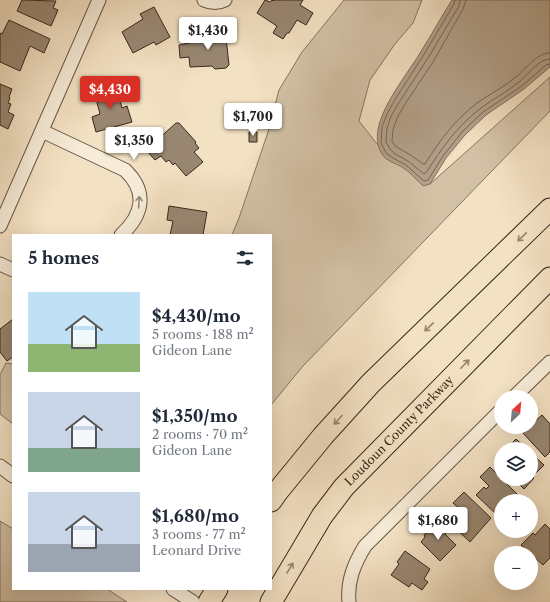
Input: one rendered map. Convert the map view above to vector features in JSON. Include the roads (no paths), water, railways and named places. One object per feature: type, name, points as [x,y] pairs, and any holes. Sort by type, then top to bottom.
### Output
[{"type":"main road","points":[[272,500],[323,436],[371,383],[550,209]]},
{"type":"main road","name":"Loudoun County Parkway","points":[[271,602],[322,516],[344,487],[550,278]]},
{"type":"main road","points":[[209,602],[216,590]]},
{"type":"street","points":[[0,226],[99,0]]},
{"type":"street","points":[[204,0],[212,3],[225,0]]},
{"type":"street","points":[[42,131],[125,170],[134,178],[139,188],[140,200],[138,214],[132,225],[122,234]]},
{"type":"street","points":[[0,264],[12,270]]},
{"type":"street","points":[[521,390],[550,362]]},
{"type":"street","points":[[349,602],[348,594],[350,577],[356,561],[365,546],[494,417]]},
{"type":"street","points":[[0,466],[12,475]]},
{"type":"street","points":[[175,590],[193,602]]},
{"type":"water","points":[[452,0],[550,0],[550,67],[524,89],[486,115],[465,135],[446,158],[430,184],[423,186],[405,169],[388,160],[382,154],[378,143],[378,130],[382,116],[389,102]]}]
